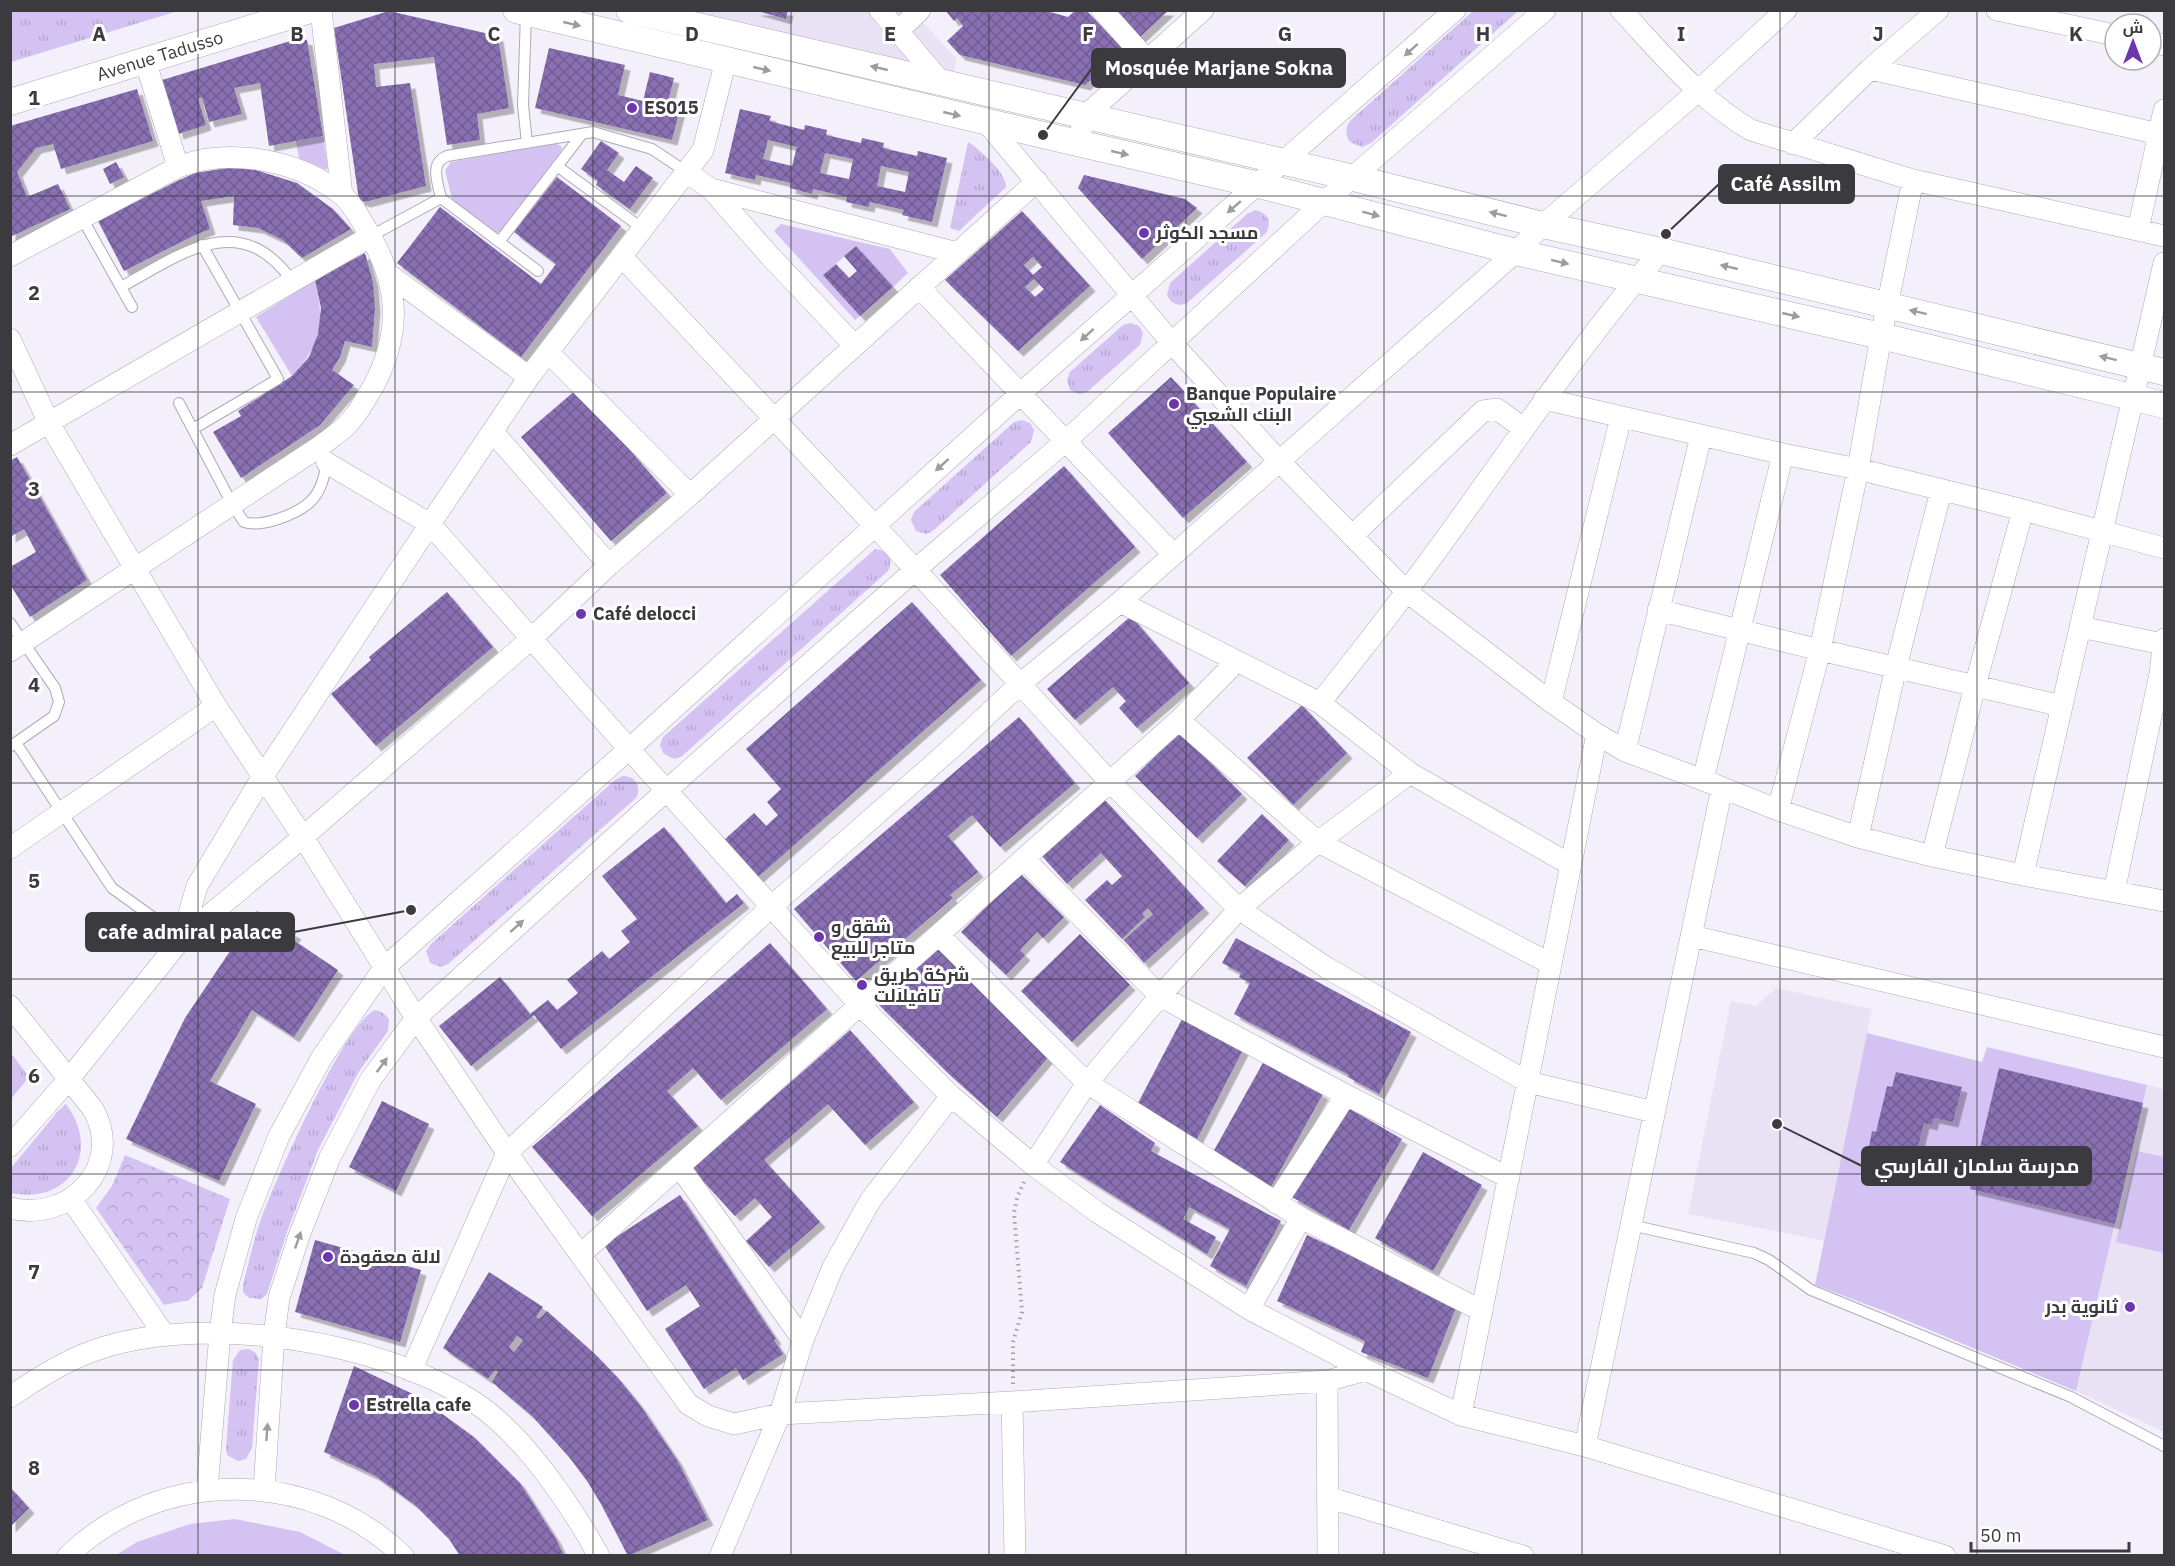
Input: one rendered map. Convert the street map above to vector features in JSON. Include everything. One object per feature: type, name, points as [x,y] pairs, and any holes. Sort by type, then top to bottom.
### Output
[{"type":"street","name":"Avenue Tadusso","points":[[10,102],[310,10]]},
{"type":"street","points":[[321,10],[342,195]]},
{"type":"street","points":[[629,10],[701,19],[942,82],[1354,178],[1543,225],[1888,304],[2152,369]]},
{"type":"street","points":[[880,10],[942,82]]},
{"type":"street","points":[[898,31],[920,10]]},
{"type":"street","points":[[1102,10],[1148,61]]},
{"type":"street","points":[[1077,143],[1086,115],[1203,10]]},
{"type":"street","points":[[264,1490],[274,1336],[279,1298],[299,1236],[330,1157],[371,1079],[416,1018],[667,790],[915,570],[1067,440],[1324,202],[1545,10]]},
{"type":"street","points":[[1621,10],[1697,92],[1751,130],[1913,180],[2164,236]]},
{"type":"street","points":[[411,1371],[507,1153],[772,906],[954,746],[1020,684],[1120,602],[1516,252],[1543,225],[1697,92],[1786,10]]},
{"type":"street","points":[[1792,144],[1870,69],[1938,10]]},
{"type":"street","points":[[1996,10],[2103,32]]},
{"type":"street","points":[[521,12],[1260,184],[1516,252],[1881,336],[2164,405]]},
{"type":"street","points":[[207,1490],[225,1294],[246,1219],[279,1136],[322,1057],[384,968],[1020,394],[1284,163],[1442,15]]},
{"type":"street","points":[[145,60],[178,167]]},
{"type":"street","points":[[182,938],[197,886],[263,776],[529,377],[703,150],[726,60]]},
{"type":"street","points":[[1870,69],[2162,135]]},
{"type":"street","points":[[2138,231],[2162,135],[2164,110]]},
{"type":"street","points":[[986,122],[1172,342],[1279,461],[1407,592],[1551,702],[1597,734],[1625,751],[1778,810],[1858,837],[1932,856],[2164,901]]},
{"type":"street","points":[[10,256],[178,167],[206,159],[238,157],[276,162],[308,174],[342,195],[380,252],[393,297],[390,350],[383,367],[356,415],[323,455],[232,504],[17,646]]},
{"type":"street","points":[[686,171],[711,189],[769,255],[854,345]]},
{"type":"street","points":[[1778,810],[1820,650],[1858,469],[1881,336],[1913,180]]},
{"type":"street","points":[[10,1146],[69,1079],[182,938],[303,837],[531,639],[1037,181]]},
{"type":"street","points":[[711,189],[957,253]]},
{"type":"street","points":[[10,445],[371,236]]},
{"type":"street","points":[[1320,703],[1407,592],[1544,399],[1636,279],[1662,251]]},
{"type":"street","points":[[622,257],[875,526],[1110,782],[1239,909],[1327,968],[1528,1082],[1654,1112]]},
{"type":"street","points":[[2023,875],[2133,398],[2152,369],[2164,263]]},
{"type":"street","points":[[388,274],[529,377]]},
{"type":"street","points":[[919,287],[1173,554]]},
{"type":"street","points":[[10,339],[49,423],[216,706],[303,837],[416,1018],[507,1153],[688,1404],[708,1416],[734,1424],[780,1414],[1012,1402],[1327,1381],[1366,1371]]},
{"type":"street","points":[[549,353],[690,495]]},
{"type":"street","points":[[1544,399],[1701,436],[1858,469],[2164,548]]},
{"type":"street","points":[[1352,536],[1483,411],[1497,409],[1523,428]]},
{"type":"street","points":[[1551,702],[1621,417]]},
{"type":"street","points":[[493,432],[609,566]]},
{"type":"street","points":[[1625,751],[1701,436]]},
{"type":"street","points":[[1585,1446],[1692,936],[1713,784],[1739,631],[1783,454]]},
{"type":"street","points":[[323,455],[430,524],[859,1004],[951,1096],[1033,1165],[1097,1212],[1249,1309],[1366,1371],[1461,1415],[1585,1446],[1945,1556]]},
{"type":"street","points":[[1858,837],[1896,667],[1941,491]]},
{"type":"street","points":[[1932,856],[2023,510]]},
{"type":"street","points":[[1120,602],[1320,703],[1410,773],[1571,865]]},
{"type":"street","points":[[1658,610],[2062,706]]},
{"type":"street","points":[[2080,627],[2164,641],[2162,675],[2114,892]]},
{"type":"street","points":[[581,1254],[1179,720],[1236,662]]},
{"type":"street","points":[[10,848],[216,706]]},
{"type":"street","points":[[1179,720],[1318,842],[1551,964]]},
{"type":"street","points":[[1461,1415],[1597,734]]},
{"type":"street","points":[[1033,1165],[1087,1083],[1160,996],[1239,909],[1318,842],[1410,773]]},
{"type":"street","points":[[1024,859],[1160,996],[1509,1178]]},
{"type":"street","points":[[939,934],[1087,1083],[1301,1218],[1482,1311]]},
{"type":"street","points":[[1692,936],[2164,1047]]},
{"type":"street","points":[[10,1006],[93,1109],[101,1124],[103,1147],[97,1168],[86,1187],[71,1199],[47,1210],[25,1211],[10,1208]]},
{"type":"street","points":[[1276,1203],[1346,1095]]},
{"type":"street","points":[[720,1556],[780,1414],[803,1340],[833,1267],[870,1201],[951,1096]]},
{"type":"street","points":[[679,1166],[803,1340]]},
{"type":"street","points":[[71,1199],[165,1336]]},
{"type":"street","points":[[1249,1309],[1301,1218]]},
{"type":"street","points":[[10,1397],[34,1380],[92,1351],[115,1344],[165,1336],[220,1333],[274,1336],[331,1347],[411,1371],[475,1402],[508,1430],[544,1473],[579,1518],[599,1556]]},
{"type":"street","points":[[1327,1381],[1328,1556]]},
{"type":"street","points":[[1012,1402],[1015,1556]]},
{"type":"street","points":[[68,1556],[92,1535],[132,1511],[177,1495],[207,1490],[243,1488],[288,1494],[335,1509],[377,1534],[403,1556]]},
{"type":"street","points":[[1327,1497],[1523,1556]]},
{"type":"lane","points":[[521,12],[523,105],[527,143]]},
{"type":"lane","points":[[538,271],[441,198],[436,168],[443,157],[593,132],[652,149],[686,171]]},
{"type":"lane","points":[[499,242],[582,134]]},
{"type":"lane","points":[[557,166],[642,230]]},
{"type":"lane","points":[[371,236],[441,198]]},
{"type":"lane","points":[[82,218],[132,308]]},
{"type":"lane","points":[[120,287],[184,252],[202,245],[231,242],[254,248],[275,260],[292,281]]},
{"type":"lane","points":[[193,429],[278,379],[202,245]]},
{"type":"lane","points":[[179,403],[232,504],[244,522],[250,524],[281,518],[310,502],[321,488],[323,455]]},
{"type":"lane","points":[[10,623],[17,646],[56,688],[59,702],[54,716],[13,744],[62,811],[112,888],[182,938]]},
{"type":"lane","points":[[1631,1225],[1754,1254],[1769,1260],[1810,1290],[2071,1397],[2164,1446]]},
{"type":"path","points":[[1012,1402],[1013,1342],[1022,1312],[1014,1213],[1017,1198],[1033,1165]]},
{"type":"shaded area","points":[[674,11],[912,11],[957,59],[953,77]]},
{"type":"shaded area","points":[[1776,988],[1872,1009],[1824,1241],[1688,1214],[1731,1001],[1756,1006]]},
{"type":"shaded area","name":"ثانوية بدر","points":[[2147,1085],[2164,1089],[2164,1432],[2076,1391]]},
{"type":"green space","points":[[11,10],[178,10],[178,11],[11,62]]},
{"type":"green space","points":[[1473,11],[1518,11],[1371,143],[1362,147],[1350,142],[1346,131],[1351,120]]},
{"type":"green space","points":[[323,136],[328,168],[326,170],[299,158],[296,141]]},
{"type":"green space","points":[[968,142],[997,168],[1006,187],[959,231],[950,228]]},
{"type":"green space","points":[[555,143],[562,147],[561,151],[501,231],[492,232],[452,199],[445,170],[451,162]]},
{"type":"green space","points":[[1255,210],[1263,213],[1268,219],[1269,226],[1265,234],[1187,303],[1178,305],[1173,303],[1167,295],[1170,283],[1247,214]]},
{"type":"green space","points":[[781,224],[890,249],[908,273],[893,287],[856,246],[824,274],[860,316],[855,320],[774,231]]},
{"type":"green space","points":[[315,280],[320,309],[318,332],[310,353],[292,376],[256,317]]},
{"type":"green space","points":[[1131,323],[1139,326],[1143,333],[1140,345],[1087,392],[1079,394],[1070,390],[1067,380],[1070,372],[1123,325]]},
{"type":"green space","points":[[1022,420],[1030,423],[1034,430],[1031,442],[934,530],[927,534],[916,531],[911,520],[914,512],[1014,422]]},
{"type":"green space","points":[[875,549],[889,556],[888,571],[681,757],[674,759],[663,753],[660,745],[663,737]]},
{"type":"green space","points":[[628,776],[637,783],[636,798],[448,964],[441,967],[430,963],[426,951],[431,944],[615,780]]},
{"type":"green space","points":[[376,1010],[389,1019],[388,1031],[358,1073],[318,1150],[287,1232],[267,1294],[261,1299],[249,1298],[243,1292],[243,1284],[260,1222],[279,1176],[329,1072],[363,1020]]},
{"type":"green space","points":[[1867,1033],[1982,1062],[1987,1047],[2147,1085],[2076,1391],[1884,1311],[1815,1285]]},
{"type":"green space","points":[[11,1053],[29,1077],[11,1099]]},
{"type":"green space","points":[[66,1104],[76,1122],[81,1140],[80,1156],[74,1171],[63,1183],[49,1191],[31,1195],[11,1193],[11,1168]]},
{"type":"green space","points":[[2137,1151],[2164,1157],[2164,1253],[2116,1242]]},
{"type":"green space","points":[[125,1155],[230,1199],[202,1288],[189,1300],[164,1305],[96,1208],[112,1186]]},
{"type":"green space","points":[[248,1349],[255,1352],[259,1359],[252,1448],[246,1459],[238,1461],[227,1455],[226,1447],[233,1360],[240,1350]]},
{"type":"green space","points":[[235,1519],[300,1532],[345,1555],[116,1555],[137,1542],[190,1524]]},
{"type":"building","points":[[754,10],[788,10],[786,19]]},
{"type":"building","points":[[945,10],[1043,10],[1068,17],[1076,10],[1086,10],[1124,50],[1085,85],[960,55],[947,41],[963,26],[957,18],[954,21]]},
{"type":"building","points":[[1114,10],[1169,10],[1139,38]]},
{"type":"building","points":[[389,11],[498,36],[509,108],[477,114],[480,140],[447,145],[434,57],[374,64],[376,87],[410,83],[426,186],[365,202],[359,200],[334,28]]},
{"type":"building","points":[[300,38],[307,40],[323,136],[269,146],[260,83],[234,88],[242,114],[209,122],[202,97],[198,99],[206,125],[178,134],[162,80]]},
{"type":"building","points":[[549,48],[625,65],[618,95],[643,101],[650,72],[674,78],[667,106],[680,109],[672,140],[535,108]]},
{"type":"building","points":[[137,89],[153,141],[61,169],[53,144],[36,148],[17,172],[27,197],[58,184],[70,209],[10,237],[10,126]]},
{"type":"building","points":[[740,109],[771,116],[769,121],[804,130],[805,125],[827,130],[826,135],[861,143],[862,138],[884,143],[883,148],[917,156],[918,151],[947,158],[932,222],[902,215],[904,210],[870,202],[869,207],[846,202],[847,197],[813,189],[812,194],[790,188],[791,183],[756,175],[755,180],[725,173]],"holes":[[[768,140],[797,147],[792,166],[763,159]],[[825,153],[853,159],[849,179],[820,173]],[[881,166],[909,172],[905,192],[877,186]]]},
{"type":"building","points":[[601,141],[619,153],[607,170],[624,182],[636,166],[653,178],[630,209],[596,185],[598,181],[581,169]]},
{"type":"building","points":[[116,162],[124,177],[110,184],[103,169]]},
{"type":"building","points":[[234,167],[256,170],[297,183],[333,209],[351,229],[302,258],[283,240],[258,228],[233,225],[234,196],[201,201],[210,229],[124,271],[98,221],[195,173]]},
{"type":"building","name":"مسجد الكوثر","points":[[1084,175],[1185,199],[1197,208],[1142,259],[1078,188]]},
{"type":"building","points":[[557,177],[621,226],[521,357],[397,263],[440,207],[541,284],[556,264],[514,232]]},
{"type":"building","points":[[1022,211],[1090,286],[1018,351],[945,280]],"holes":[[[1033,257],[1042,267],[1033,275],[1024,265]],[[1034,279],[1044,289],[1035,297],[1025,287]]]},
{"type":"building","points":[[856,246],[893,287],[860,316],[823,275],[836,264],[849,278],[857,271],[844,256]]},
{"type":"building","points":[[365,253],[373,282],[375,307],[372,347],[345,341],[340,357],[332,370],[354,385],[320,425],[241,478],[213,432],[241,416],[238,411],[292,376],[309,357],[318,334],[321,308],[315,280]]},
{"type":"building","points":[[1171,377],[1247,462],[1183,518],[1108,433]]},
{"type":"building","points":[[577,389],[667,493],[611,541],[521,437]]},
{"type":"building","points":[[17,457],[87,580],[30,617],[10,584],[10,567],[36,552],[24,529],[10,537],[10,461]]},
{"type":"building","points":[[1064,466],[1135,547],[1011,656],[940,575]]},
{"type":"building","points":[[447,592],[493,647],[376,746],[331,694],[371,660],[369,657]]},
{"type":"building","points":[[912,602],[981,680],[757,878],[724,840],[754,813],[766,826],[778,815],[767,802],[781,789],[746,749]]},
{"type":"building","points":[[1131,616],[1189,683],[1137,728],[1119,708],[1126,701],[1113,687],[1075,720],[1047,689]]},
{"type":"building","points":[[1302,705],[1347,753],[1293,805],[1247,758]]},
{"type":"building","points":[[1019,717],[1075,783],[1000,847],[972,815],[948,836],[978,872],[950,895],[953,898],[856,981],[794,909]]},
{"type":"building","points":[[1180,732],[1242,794],[1197,838],[1135,776]]},
{"type":"building","points":[[1104,799],[1204,908],[1144,963],[1124,940],[1153,914],[1148,908],[1142,914],[1145,917],[1122,939],[1085,900],[1107,880],[1112,885],[1122,876],[1101,853],[1067,884],[1042,856]]},
{"type":"building","points":[[1262,814],[1289,840],[1245,886],[1217,861]]},
{"type":"building","points":[[664,827],[726,903],[737,894],[744,903],[561,1049],[534,1015],[471,1066],[439,1026],[500,977],[530,1014],[548,1000],[557,1010],[578,993],[567,980],[602,951],[609,959],[630,942],[621,931],[637,919],[602,876]]},
{"type":"building","points":[[1020,873],[1064,917],[1043,938],[1037,932],[1020,950],[1025,955],[1006,975],[961,932]]},
{"type":"building","points":[[257,911],[296,934],[292,939],[338,970],[294,1037],[252,1010],[210,1081],[256,1104],[219,1181],[126,1139],[185,1018]]},
{"type":"building","points":[[1080,934],[1130,985],[1072,1042],[1021,991]]},
{"type":"building","points":[[1236,938],[1411,1032],[1379,1094],[1348,1077],[1349,1075],[1234,1014],[1250,983],[1239,977],[1241,973],[1222,963]]},
{"type":"building","points":[[770,943],[827,1009],[721,1100],[693,1068],[667,1091],[698,1126],[592,1216],[532,1147]]},
{"type":"building","points":[[939,944],[1051,1054],[997,1117],[948,1073],[879,1005]]},
{"type":"building","points":[[1183,1017],[1244,1048],[1197,1139],[1136,1107]]},
{"type":"building","points":[[850,1030],[914,1102],[865,1145],[828,1104],[764,1160],[820,1222],[769,1267],[746,1241],[772,1217],[755,1198],[735,1216],[692,1169]]},
{"type":"building","points":[[1264,1061],[1323,1094],[1271,1187],[1212,1154]]},
{"type":"building","points":[[1999,1068],[2143,1103],[2115,1224],[1970,1189]]},
{"type":"building","points":[[1896,1072],[1962,1087],[1953,1122],[1934,1118],[1932,1125],[1924,1123],[1918,1147],[1924,1149],[1921,1159],[1869,1147],[1872,1131],[1876,1132],[1887,1086],[1892,1087]]},
{"type":"building","points":[[382,1101],[429,1124],[396,1191],[349,1167]]},
{"type":"building","points":[[1100,1105],[1155,1143],[1151,1151],[1281,1221],[1246,1286],[1210,1266],[1230,1229],[1189,1207],[1183,1219],[1216,1237],[1207,1254],[1060,1162]]},
{"type":"building","points":[[1345,1106],[1402,1139],[1349,1230],[1292,1197]]},
{"type":"building","points":[[1423,1152],[1482,1185],[1433,1271],[1375,1238]]},
{"type":"building","points":[[680,1195],[776,1339],[774,1340],[783,1354],[743,1380],[736,1368],[704,1389],[665,1329],[700,1306],[686,1285],[647,1311],[604,1245]]},
{"type":"building","points":[[1307,1235],[1457,1305],[1428,1378],[1361,1352],[1365,1341],[1277,1301]]},
{"type":"building","points":[[315,1240],[421,1270],[400,1342],[295,1312]]},
{"type":"building","points":[[489,1272],[543,1307],[536,1317],[539,1319],[547,1311],[618,1378],[640,1405],[677,1460],[708,1520],[628,1556],[601,1504],[569,1457],[532,1416],[492,1382],[498,1372],[495,1370],[488,1379],[443,1348]],"holes":[[[517,1336],[523,1340],[514,1352],[509,1347]]]},
{"type":"building","points":[[354,1366],[419,1397],[474,1437],[520,1483],[556,1539],[564,1556],[460,1556],[449,1539],[415,1505],[374,1475],[324,1452]]},
{"type":"building","points":[[10,1487],[29,1508],[10,1527]]},
{"type":"place","name":"ES015","points":[[632,108]]},
{"type":"place","name":"Mosquée Marjane Sokna","points":[[1043,135]]},
{"type":"place","name":"مسجد الكوثر","points":[[1144,233]]},
{"type":"place","name":"Café Assilm","points":[[1666,234]]},
{"type":"place","name":"Banque Populaire البنك الشعبي","points":[[1174,404]]},
{"type":"place","name":"Café delocci","points":[[581,614]]},
{"type":"place","name":"cafe admiral palace","points":[[411,910]]},
{"type":"place","name":"شقق و متاجر للبيع","points":[[819,937]]},
{"type":"place","name":"شركة طريق تافيلالت","points":[[862,985]]},
{"type":"place","name":"مدرسة سلمان الفارسي","points":[[1777,1124]]},
{"type":"place","name":"لالة معقودة","points":[[328,1257]]},
{"type":"place","name":"ثانوية بدر","points":[[2130,1307]]},
{"type":"place","name":"Estrella cafe","points":[[354,1405]]}]
